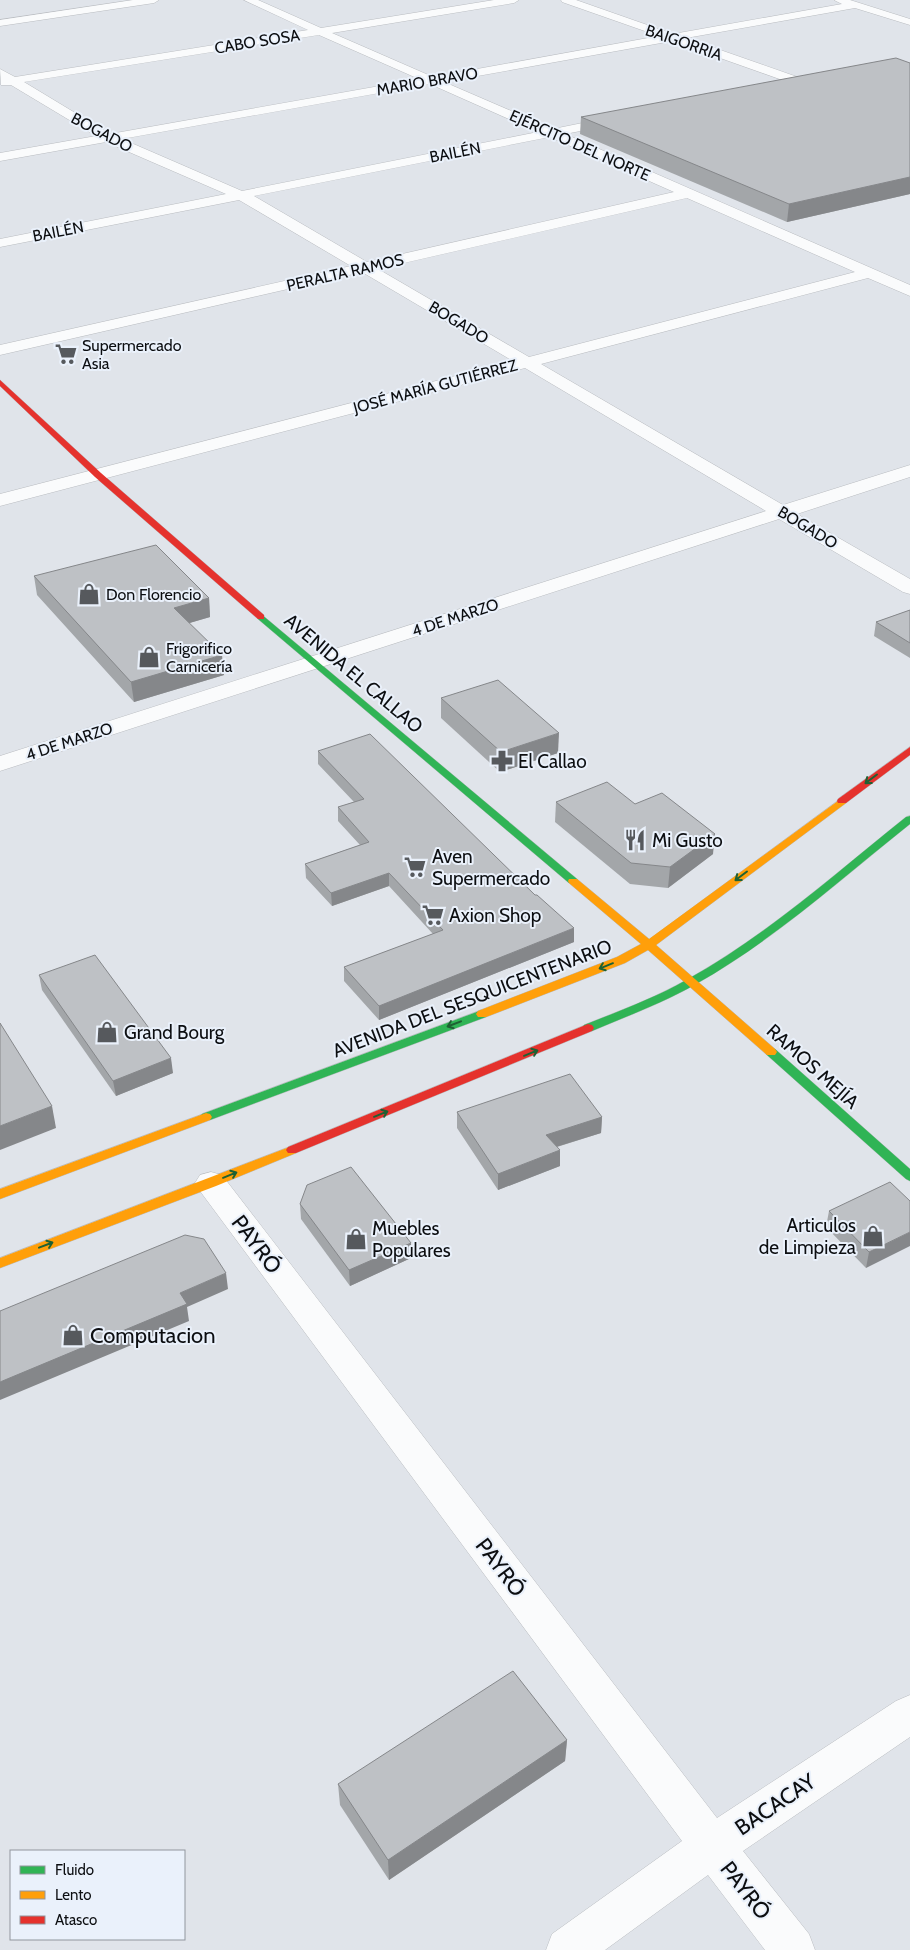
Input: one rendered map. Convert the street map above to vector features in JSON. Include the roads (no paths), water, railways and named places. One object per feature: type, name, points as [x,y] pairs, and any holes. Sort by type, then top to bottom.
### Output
[{"type":"main road","name":"AVENIDA EL CALLAO","points":[[0,382],[98,475],[314,663],[693,982]]},
{"type":"main road","name":"AVENIDA DEL SESQUICENTENARIO","points":[[0,1194],[621,960],[648,945],[910,750]]},
{"type":"main road","points":[[0,1263],[211,1183],[568,1038],[659,999],[693,982],[744,948],[910,819]]},
{"type":"main road","name":"RAMOS MEJÍA","points":[[693,982],[910,1176]]},
{"type":"street","points":[[0,23],[154,0]]},
{"type":"street","name":"EJÉRCITO DEL NORTE","points":[[249,0],[910,291]]},
{"type":"street","name":"CABO SOSA","points":[[4,78],[514,0]]},
{"type":"street","name":"BAIGORRIA","points":[[566,0],[670,38],[807,82],[773,89]]},
{"type":"street","points":[[837,0],[910,22]]},
{"type":"street","name":"MARIO BRAVO","points":[[0,157],[855,5]]},
{"type":"street","name":"BOGADO","points":[[4,78],[108,138],[240,194],[910,588]]},
{"type":"street","name":"BAILÉN","points":[[0,242],[629,118]]},
{"type":"street","name":"PERALTA RAMOS","points":[[0,350],[690,193]]},
{"type":"street","name":"JOSÉ MARÍA GUTIÉRREZ","points":[[0,500],[871,274]]},
{"type":"street","name":"4 DE MARZO","points":[[0,764],[910,471]]},
{"type":"street","name":"PAYRÓ","points":[[211,1183],[712,1846],[793,1950]]},
{"type":"street","name":"BACACAY","points":[[568,1950],[712,1846],[910,1714]]},
{"type":"place","name":"Supermercado Asia","points":[[66,354]]},
{"type":"place","name":"Don Florencio","points":[[89,594]]},
{"type":"place","name":"Frigorifico Carnicería","points":[[149,657]]},
{"type":"place","name":"El Callao","points":[[502,761]]},
{"type":"place","name":"Mi Gusto","points":[[635,840]]},
{"type":"place","name":"Aven Supermercado","points":[[415,867]]},
{"type":"place","name":"Axion Shop","points":[[433,915]]},
{"type":"place","name":"Grand Bourg","points":[[107,1032]]},
{"type":"place","name":"Articulos de Limpieza","points":[[873,1236]]},
{"type":"place","name":"Muebles Populares","points":[[356,1239]]},
{"type":"place","name":"Computacion","points":[[73,1335]]}]
